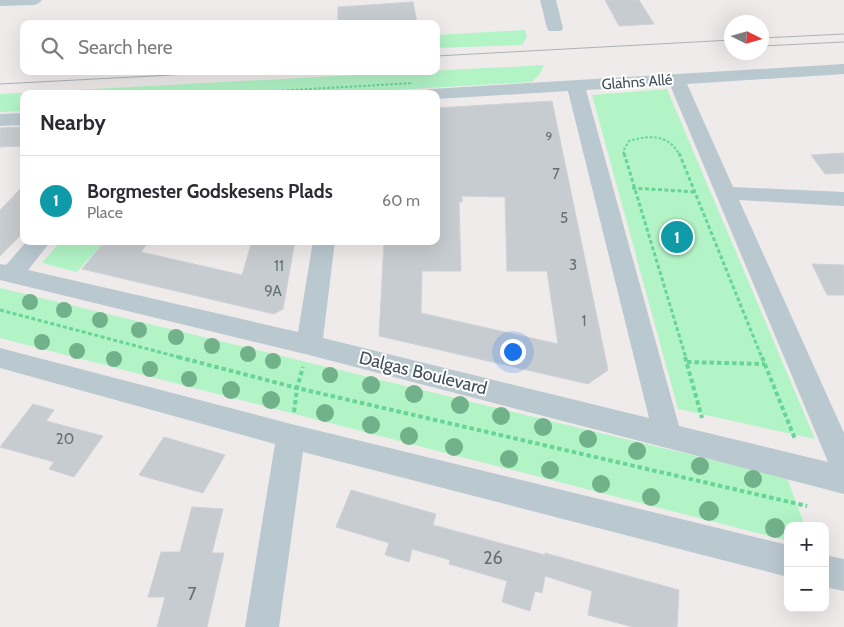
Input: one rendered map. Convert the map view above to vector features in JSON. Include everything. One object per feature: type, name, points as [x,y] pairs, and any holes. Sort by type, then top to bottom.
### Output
[{"type":"street","points":[[0,1],[34,0]]},
{"type":"street","points":[[548,0],[555,28]]},
{"type":"street","name":"Glahns Allé","points":[[426,88],[576,86],[844,69]]},
{"type":"street","points":[[676,79],[844,466]]},
{"type":"street","points":[[576,86],[667,434]]},
{"type":"street","points":[[0,120],[20,119]]},
{"type":"street","points":[[726,193],[844,199]]},
{"type":"street","points":[[6,274],[36,245]]},
{"type":"street","points":[[309,345],[323,245]]},
{"type":"street","name":"Dalgas Boulevard","points":[[6,274],[309,345],[844,480]]},
{"type":"street","points":[[0,358],[291,436],[784,560]]},
{"type":"street","points":[[262,627],[291,436]]},
{"type":"street","points":[[829,572],[844,575]]},
{"type":"path","points":[[359,90],[426,88]]},
{"type":"path","points":[[709,445],[687,362],[623,151],[630,141],[645,136],[664,139],[675,146],[796,441]]},
{"type":"path","points":[[602,186],[726,193]]},
{"type":"path","points":[[0,310],[297,388],[808,506]]},
{"type":"path","points":[[291,436],[297,388],[309,345]]},
{"type":"path","points":[[687,362],[764,364]]},
{"type":"green space","points":[[525,30],[527,37],[522,45],[440,48],[440,35]]},
{"type":"green space","points":[[544,65],[539,75],[532,82],[394,90],[75,90],[356,75],[440,75],[440,71]]},
{"type":"green space","points":[[667,89],[815,439],[678,409],[592,95]]},
{"type":"green space","points":[[20,93],[20,111],[0,112],[0,94]]},
{"type":"green space","points":[[58,245],[101,245],[77,272],[42,263]]},
{"type":"green space","points":[[0,288],[787,478],[804,522],[784,522],[784,540],[0,338]]},
{"type":"building","points":[[605,0],[639,0],[654,24],[619,26]]},
{"type":"building","points":[[413,2],[416,20],[338,20],[338,7]]},
{"type":"building","points":[[552,101],[608,370],[588,384],[379,336],[384,245],[440,245],[440,108]],"holes":[[[462,196],[505,197],[507,271],[547,271],[558,344],[421,313],[422,271],[461,271],[459,202],[462,202]]]},
{"type":"building","points":[[20,127],[20,146],[0,147],[0,128]]},
{"type":"building","points":[[844,153],[844,173],[825,174],[811,155]]},
{"type":"building","points":[[20,189],[20,236],[0,256],[0,210]]},
{"type":"building","points":[[102,245],[146,245],[141,252],[242,275],[251,245],[294,245],[283,309],[274,314],[82,269]]},
{"type":"building","points":[[812,264],[844,265],[844,295],[827,295]]},
{"type":"building","points":[[33,404],[54,410],[46,421],[103,436],[74,477],[49,469],[54,462],[0,447]]},
{"type":"building","points":[[164,437],[225,455],[203,493],[139,475]]},
{"type":"building","points":[[351,490],[436,514],[433,525],[545,555],[545,553],[679,590],[677,627],[633,627],[588,615],[592,591],[545,576],[542,593],[535,591],[530,611],[502,602],[507,581],[449,564],[450,560],[412,549],[409,562],[385,555],[389,543],[336,527]]},
{"type":"building","points":[[192,507],[223,509],[212,553],[224,553],[207,627],[157,627],[165,597],[148,597],[161,552],[180,552]]},
{"type":"tram line","points":[[769,38],[844,34]]},
{"type":"tram line","points":[[440,56],[724,40]]},
{"type":"tram line","points":[[769,46],[844,42]]},
{"type":"tram line","points":[[0,84],[171,75]]},
{"type":"place","name":"Borgmester Godskesens Plads","points":[[677,237]]}]
